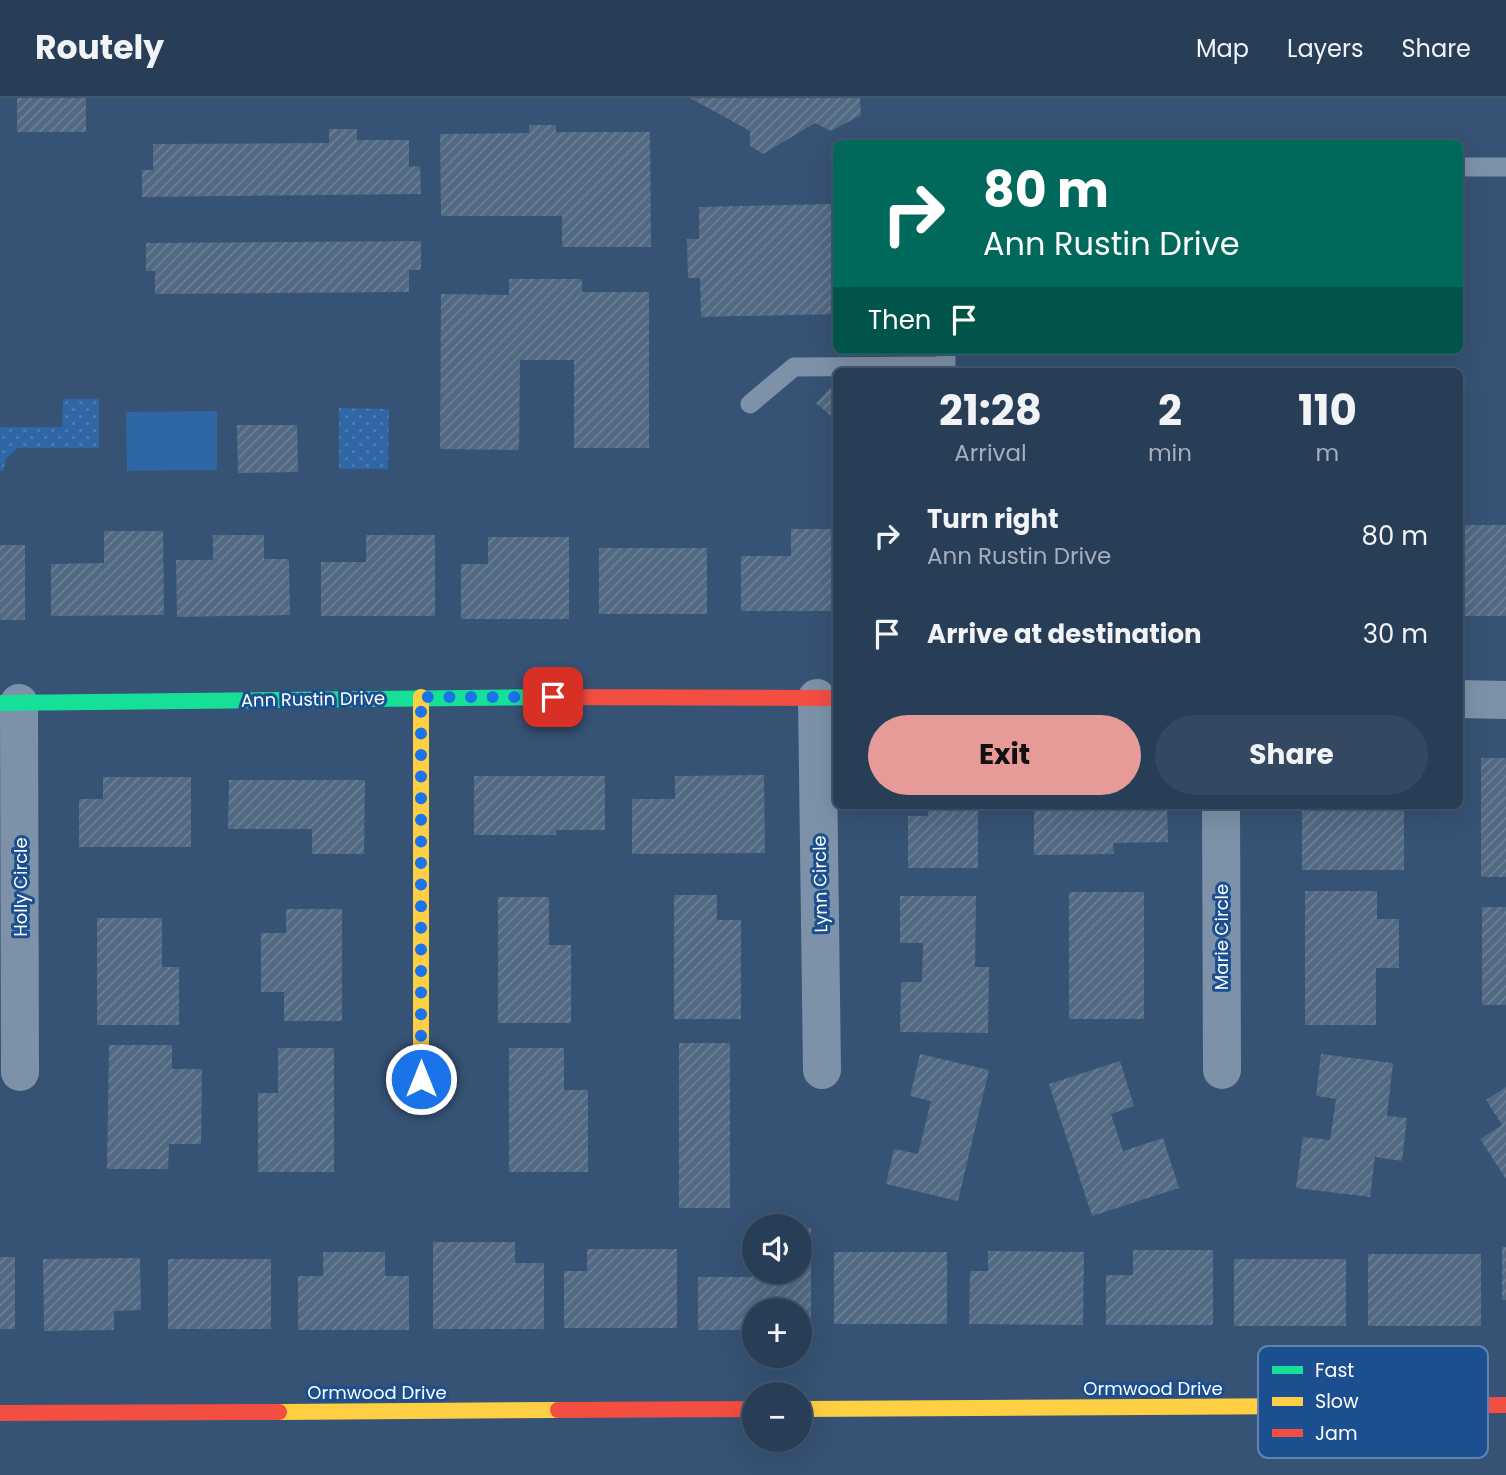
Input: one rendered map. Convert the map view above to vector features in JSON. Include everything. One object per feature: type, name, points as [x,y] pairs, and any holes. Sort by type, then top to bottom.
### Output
[{"type":"street","name":"Ann Rustin Drive","points":[[10,703],[421,697],[827,698]]},
{"type":"street","points":[[421,697],[421,1079]]},
{"type":"street","name":"Lynn Circle","points":[[822,1070],[827,698]]},
{"type":"street","points":[[1463,699],[1506,700]]},
{"type":"street","name":"Holly Circle","points":[[10,703],[20,1072]]},
{"type":"street","name":"Marie Circle","points":[[1221,809],[1222,1070]]},
{"type":"street","name":"Ormwood Drive","points":[[1488,1405],[1506,1405]]},
{"type":"street","name":"Ormwood Drive","points":[[812,1409],[1258,1406]]},
{"type":"street","name":"Ormwood Drive","points":[[0,1413],[742,1409]]},
{"type":"lane","points":[[1463,167],[1506,167]]},
{"type":"lane","points":[[750,404],[794,368],[946,366],[946,354]]},
{"type":"shaded area","points":[[63,399],[99,399],[99,448],[18,448],[6,459],[3,471],[0,471],[0,427],[62,427]]},
{"type":"shaded area","points":[[339,408],[389,409],[388,469],[339,469]]},
{"type":"shaded area","points":[[217,411],[217,470],[127,471],[126,412]]},
{"type":"building","points":[[17,98],[86,98],[86,132],[17,132]]},
{"type":"building","points":[[690,98],[860,98],[861,115],[831,131],[815,123],[763,154],[750,146],[750,131]]},
{"type":"building","points":[[529,125],[556,125],[556,132],[650,132],[651,247],[562,247],[562,216],[441,216],[440,134],[529,133]]},
{"type":"building","points":[[329,129],[357,129],[357,140],[409,140],[409,167],[420,166],[421,194],[142,197],[142,170],[153,170],[153,144],[329,143]]},
{"type":"building","points":[[833,204],[833,314],[701,317],[700,278],[688,278],[687,239],[699,239],[699,207]]},
{"type":"building","points":[[421,241],[421,270],[409,270],[409,292],[155,294],[155,271],[146,271],[146,243]]},
{"type":"building","points":[[509,279],[582,279],[582,292],[649,292],[649,448],[574,448],[574,360],[520,360],[519,450],[440,449],[441,294],[509,295]]},
{"type":"building","points":[[833,385],[832,417],[816,403]]},
{"type":"building","points":[[237,425],[297,425],[298,472],[238,473]]},
{"type":"building","points":[[1463,525],[1506,525],[1506,616],[1463,616]]},
{"type":"building","points":[[791,529],[833,529],[833,611],[741,611],[741,556],[791,556]]},
{"type":"building","points":[[104,531],[163,531],[164,615],[51,616],[51,564],[104,563]]},
{"type":"building","points":[[213,535],[264,535],[264,559],[289,559],[290,615],[177,617],[176,560],[213,560]]},
{"type":"building","points":[[366,535],[435,535],[435,616],[321,616],[321,562],[366,562]]},
{"type":"building","points":[[488,537],[569,537],[569,619],[461,619],[461,564],[488,564]]},
{"type":"building","points":[[0,545],[25,545],[25,620],[0,620]]},
{"type":"building","points":[[599,548],[707,548],[707,614],[599,614]]},
{"type":"building","points":[[1481,758],[1506,758],[1506,877],[1481,877]]},
{"type":"building","points":[[764,775],[765,853],[632,854],[632,799],[675,799],[675,776]]},
{"type":"building","points":[[474,776],[605,776],[605,830],[556,830],[556,835],[474,835]]},
{"type":"building","points":[[103,777],[191,777],[191,847],[79,847],[79,799],[103,799]]},
{"type":"building","points":[[229,780],[365,780],[364,854],[312,854],[312,829],[228,829]]},
{"type":"building","points":[[928,809],[978,809],[978,868],[908,868],[908,816],[928,816]]},
{"type":"building","points":[[1034,809],[1167,809],[1168,842],[1113,843],[1114,854],[1034,855]]},
{"type":"building","points":[[1302,809],[1404,809],[1404,870],[1302,870]]},
{"type":"building","points":[[1305,891],[1377,891],[1377,919],[1399,919],[1399,968],[1376,968],[1376,1025],[1305,1025]]},
{"type":"building","points":[[1069,892],[1144,892],[1144,1019],[1069,1019]]},
{"type":"building","points":[[674,895],[717,895],[717,920],[741,920],[741,1019],[674,1019]]},
{"type":"building","points":[[900,896],[976,896],[975,967],[989,967],[988,1033],[900,1032],[901,982],[922,982],[923,943],[900,943]]},
{"type":"building","points":[[498,897],[549,897],[549,945],[571,945],[571,1023],[498,1023]]},
{"type":"building","points":[[1482,907],[1506,907],[1506,1005],[1482,1005]]},
{"type":"building","points":[[286,909],[342,909],[342,1021],[284,1021],[284,992],[261,992],[261,933],[286,933]]},
{"type":"building","points":[[97,918],[162,918],[162,967],[179,967],[179,1025],[97,1025]]},
{"type":"building","points":[[679,1043],[730,1043],[730,1208],[679,1208]]},
{"type":"building","points":[[109,1045],[172,1045],[172,1069],[202,1069],[201,1144],[169,1144],[168,1169],[107,1169]]},
{"type":"building","points":[[278,1048],[334,1048],[334,1172],[258,1172],[258,1093],[278,1093]]},
{"type":"building","points":[[509,1048],[564,1048],[564,1090],[588,1090],[588,1172],[509,1172]]},
{"type":"building","points":[[920,1054],[989,1070],[958,1201],[886,1184],[894,1149],[918,1154],[931,1101],[910,1096]]},
{"type":"building","points":[[1321,1054],[1393,1063],[1387,1116],[1407,1118],[1402,1161],[1375,1157],[1370,1197],[1296,1188],[1303,1137],[1330,1140],[1336,1099],[1316,1096]]},
{"type":"building","points":[[1120,1061],[1134,1106],[1111,1114],[1123,1151],[1163,1138],[1179,1188],[1092,1216],[1049,1084]]},
{"type":"building","points":[[1506,1087],[1506,1179],[1480,1139],[1502,1125],[1486,1100]]},
{"type":"building","points":[[433,1242],[515,1242],[515,1263],[544,1263],[544,1329],[433,1329]]},
{"type":"building","points":[[1502,1247],[1506,1247],[1506,1300],[1502,1300]]},
{"type":"building","points":[[587,1249],[677,1249],[677,1328],[564,1328],[564,1271],[587,1271]]},
{"type":"building","points":[[1133,1250],[1213,1250],[1213,1325],[1106,1325],[1106,1275],[1133,1275]]},
{"type":"building","points":[[988,1251],[1084,1252],[1083,1325],[969,1324],[970,1271],[988,1271]]},
{"type":"building","points":[[323,1252],[385,1252],[385,1276],[409,1276],[409,1330],[298,1330],[298,1276],[323,1276]]},
{"type":"building","points":[[834,1252],[947,1252],[947,1324],[834,1324]]},
{"type":"building","points":[[1368,1254],[1481,1254],[1481,1326],[1368,1326]]},
{"type":"building","points":[[0,1257],[15,1257],[15,1329],[0,1329]]},
{"type":"building","points":[[140,1258],[141,1310],[114,1311],[114,1330],[44,1331],[43,1259]]},
{"type":"building","points":[[168,1259],[271,1259],[271,1329],[168,1329]]},
{"type":"building","points":[[1234,1259],[1346,1259],[1346,1326],[1234,1326]]},
{"type":"building","points":[[698,1277],[742,1277],[742,1284],[811,1284],[811,1298],[742,1298],[742,1330],[698,1330]]},
{"type":"traffic: fast","points":[[0,703],[549,697]]},
{"type":"traffic: slow","points":[[421,697],[421,1079]]},
{"type":"traffic: slow","points":[[812,1409],[1258,1406]]},
{"type":"traffic: slow","points":[[279,1412],[558,1410]]},
{"type":"traffic: jam","points":[[549,697],[833,698]]},
{"type":"traffic: jam","points":[[1488,1405],[1506,1405]]},
{"type":"traffic: jam","points":[[558,1410],[742,1409]]},
{"type":"traffic: jam","points":[[0,1413],[279,1412]]},
{"type":"route","points":[[421,1079],[421,697],[553,697]]}]
